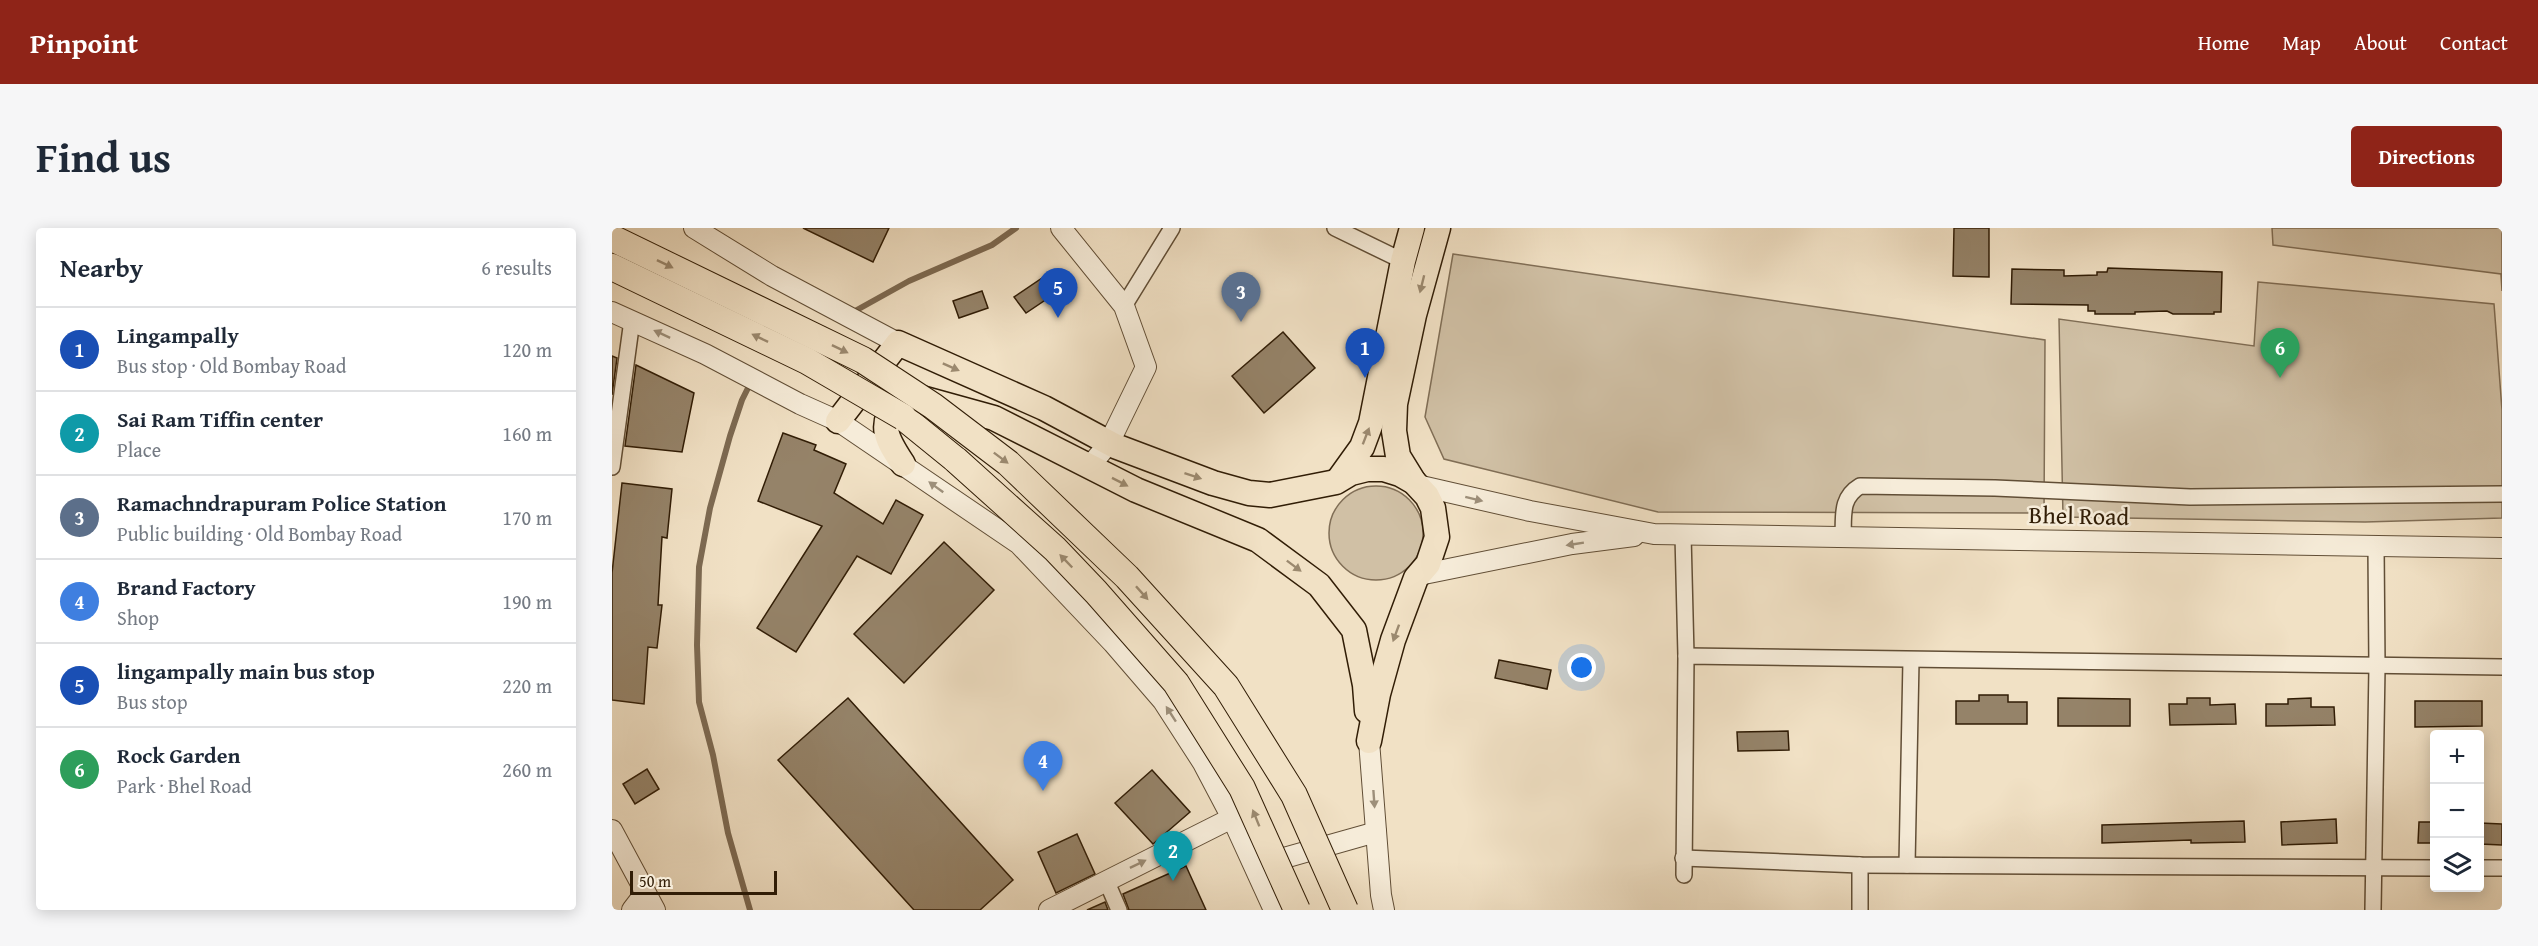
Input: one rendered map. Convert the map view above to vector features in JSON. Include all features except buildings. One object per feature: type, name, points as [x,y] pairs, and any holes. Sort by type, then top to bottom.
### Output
[{"type":"highway","points":[[612,238],[863,360],[933,406],[1008,463],[1127,577],[1226,686],[1294,795],[1345,910]]},
{"type":"highway","points":[[612,267],[807,361],[903,417],[956,460],[1055,549],[1096,591],[1176,683],[1242,788],[1297,910]]},
{"type":"main road","points":[[1336,482],[1362,447],[1371,423],[1403,261],[1412,228]]},
{"type":"main road","points":[[1370,741],[1378,694],[1393,640],[1416,578],[1434,551],[1437,537],[1433,508],[1398,456],[1394,432],[1395,404],[1414,315],[1438,228]]},
{"type":"main road","points":[[838,421],[898,343],[1044,408],[1109,442],[1176,471],[1249,493],[1270,495],[1336,482],[1351,473],[1367,469],[1384,469],[1400,474],[1416,484]]},
{"type":"main road","points":[[983,381],[1016,429]]},
{"type":"main road","points":[[903,464],[887,436],[886,423],[897,402],[918,397],[994,418],[1136,490],[1258,540],[1319,585],[1354,630],[1365,685],[1370,741]]},
{"type":"street","points":[[694,228],[772,276],[898,343]]},
{"type":"street","points":[[1061,228],[1124,306],[1146,367],[1109,442],[1090,466]]},
{"type":"street","points":[[1124,306],[1172,228]]},
{"type":"street","points":[[1335,228],[1403,261]]},
{"type":"street","points":[[612,312],[838,421],[1019,544],[1113,643],[1163,701],[1203,763],[1232,818],[1274,910]]},
{"type":"street","points":[[612,467],[632,320]]},
{"type":"street","points":[[1416,484],[1530,512],[1654,534]]},
{"type":"street","points":[[1843,537],[1845,502],[1850,492],[1860,486],[1983,488],[2190,497],[2502,494]]},
{"type":"street","points":[[1419,575],[1572,544],[1654,534]]},
{"type":"street","name":"Bhel Road","points":[[1654,534],[2502,548]]},
{"type":"street","points":[[1683,535],[1686,656],[1684,875]]},
{"type":"street","points":[[2373,910],[2377,667],[2376,547]]},
{"type":"street","points":[[1686,656],[2502,667]]},
{"type":"street","points":[[1907,865],[1911,660]]},
{"type":"street","points":[[1370,741],[1384,910]]},
{"type":"street","points":[[1049,910],[1232,818]]},
{"type":"street","points":[[612,830],[650,902],[632,910]]},
{"type":"street","points":[[1254,866],[1376,832]]},
{"type":"street","points":[[1683,858],[1860,865],[2430,867]]},
{"type":"street","points":[[1860,865],[1860,910]]},
{"type":"street","points":[[2484,868],[2502,868]]},
{"type":"street","points":[[1106,880],[1119,910]]},
{"type":"shaded area","points":[[2272,228],[2502,228],[2502,291],[2501,274],[2273,245]]},
{"type":"shaded area","points":[[1453,254],[2045,340],[2044,513],[1658,512],[1444,459],[1425,417]]},
{"type":"shaded area","points":[[2258,282],[2494,304],[2502,410],[2502,518],[2365,522],[2063,517],[2059,319],[2254,346]]},
{"type":"shaded area","points":[[1367,486],[1385,486],[1410,499],[1420,515],[1423,533],[1420,551],[1410,567],[1385,580],[1367,580],[1342,567],[1329,542],[1329,524],[1342,499]]},
{"type":"waterway","points":[[855,311],[909,281],[992,245],[1016,228]]},
{"type":"waterway","points":[[750,910],[728,833],[713,755],[699,702],[697,645],[699,567],[710,508],[730,436],[742,400],[751,382]]},
{"type":"place","name":"lingampally main bus stop","points":[[1058,318]]},
{"type":"place","name":"Ramachndrapuram Police Station","points":[[1241,322]]},
{"type":"place","name":"Lingampally","points":[[1365,378]]},
{"type":"place","name":"Rock Garden","points":[[2280,378]]},
{"type":"place","name":"Brand Factory","points":[[1043,791]]},
{"type":"place","name":"Sai Ram Tiffin center","points":[[1173,881]]}]
